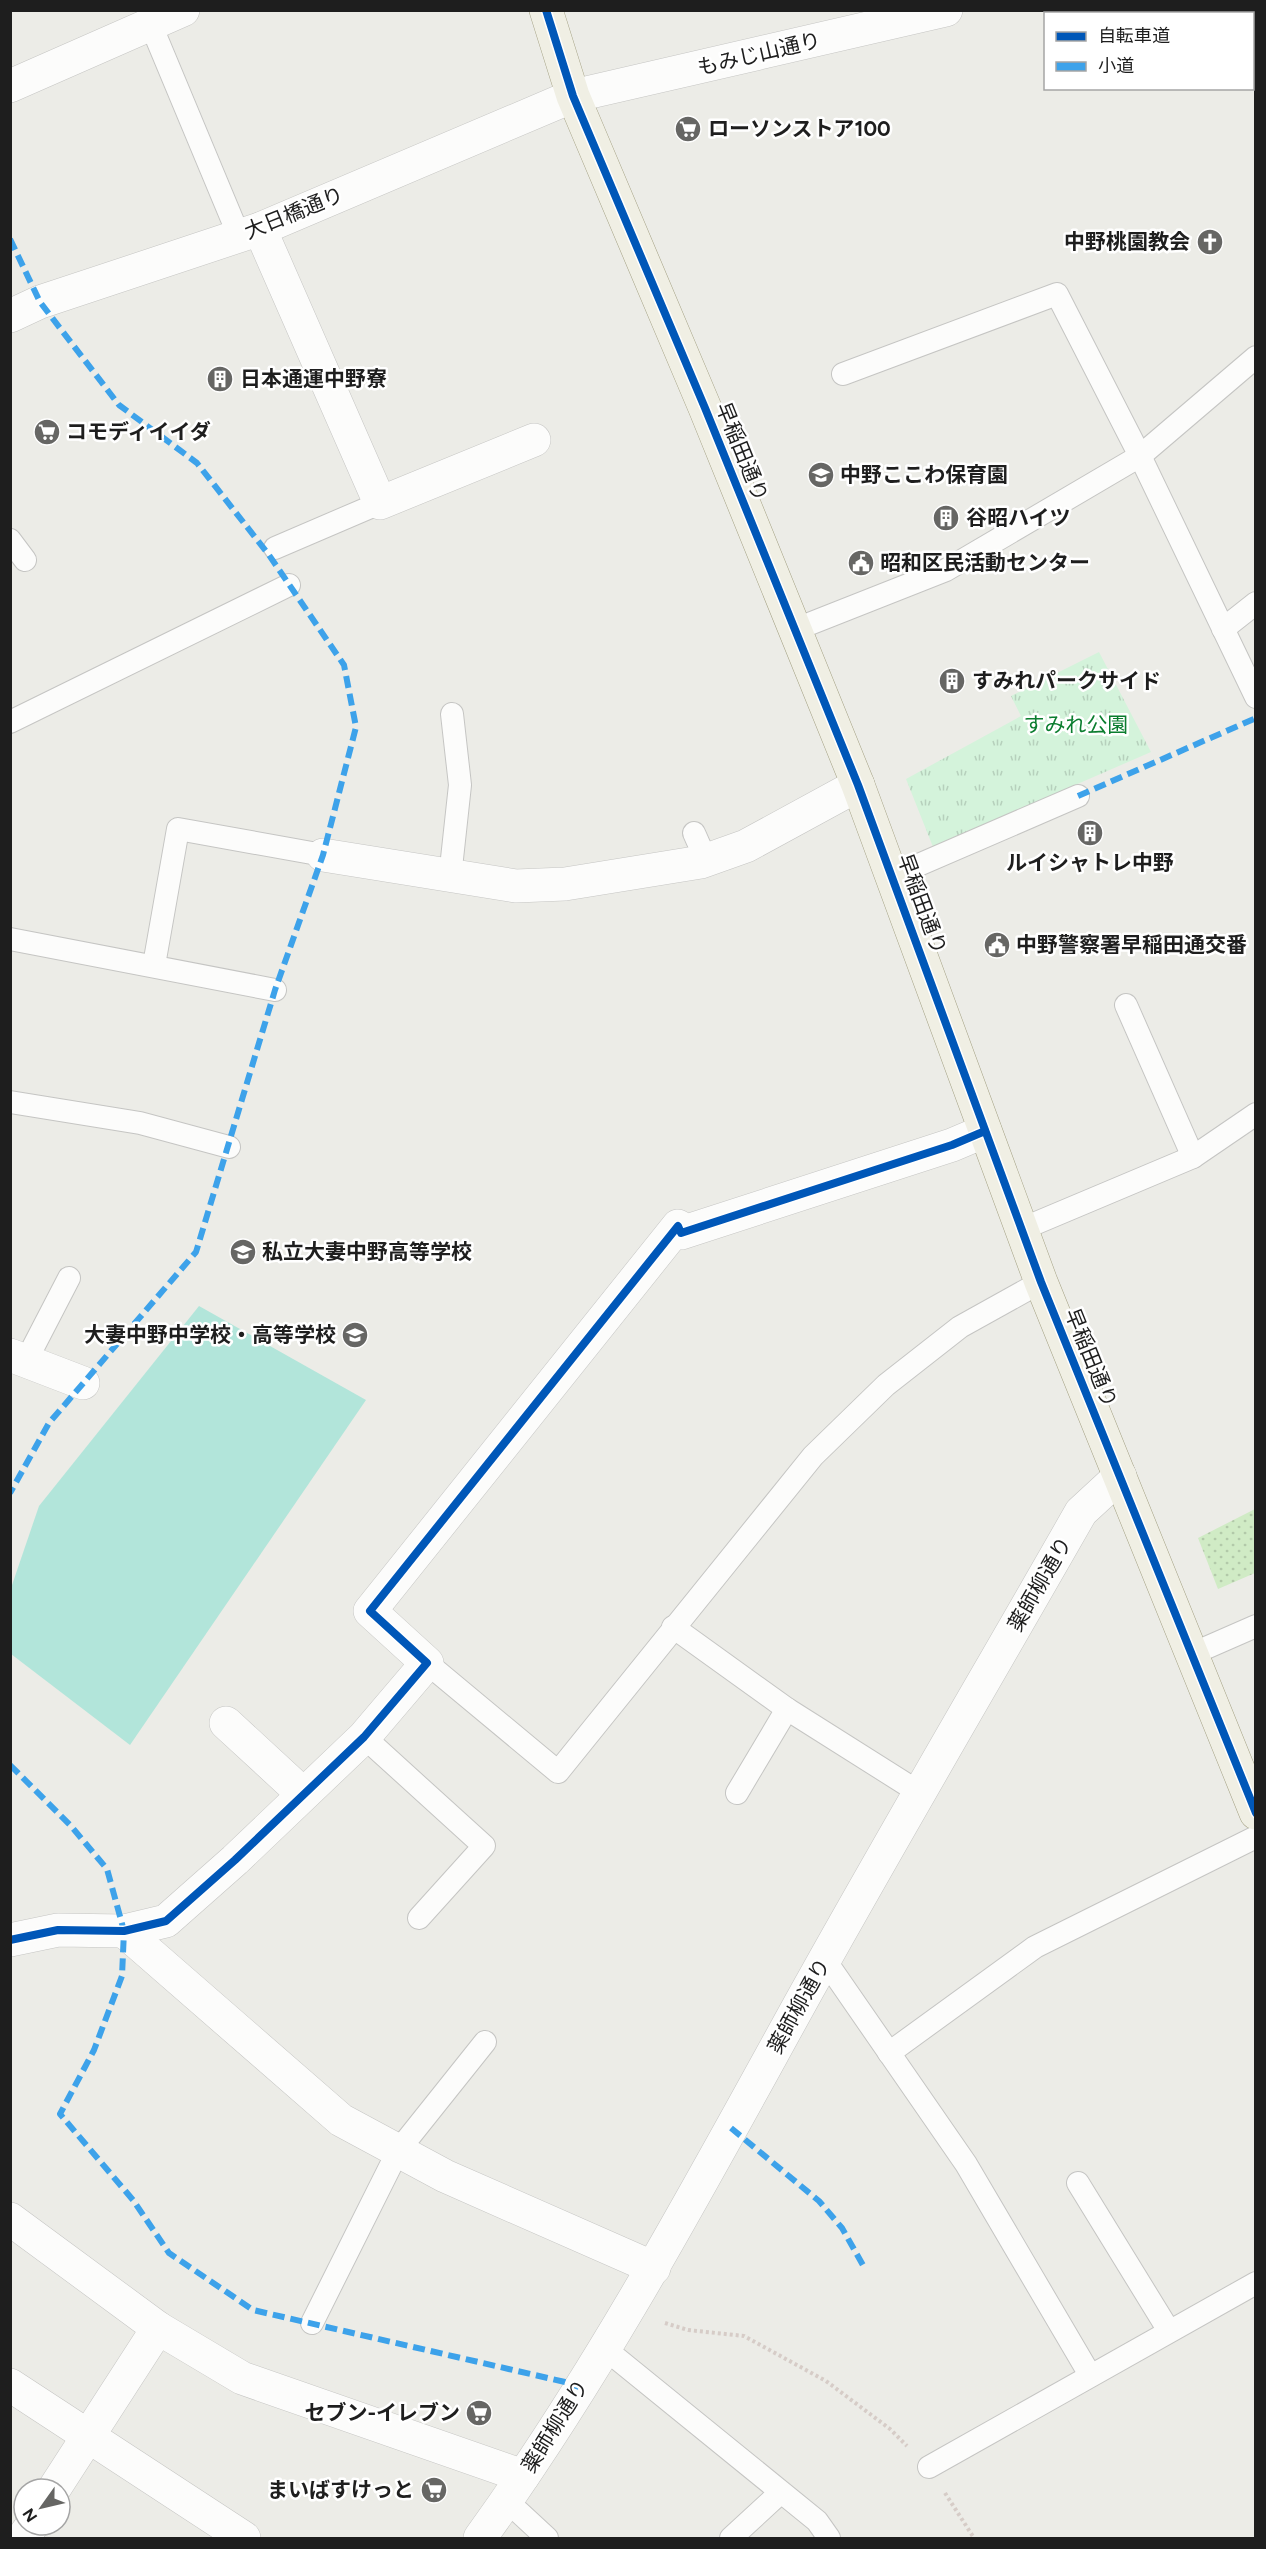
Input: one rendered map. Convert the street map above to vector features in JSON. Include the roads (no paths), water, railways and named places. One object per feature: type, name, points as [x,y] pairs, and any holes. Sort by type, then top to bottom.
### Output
[{"type":"main road","name":"早稲田通り","points":[[546,10],[573,96],[705,408],[858,784],[1041,1282],[1256,1813]]},
{"type":"street","points":[[10,86],[183,10]]},
{"type":"street","name":"もみじ山通り","points":[[573,96],[946,10]]},
{"type":"street","name":"大日橋通り","points":[[10,316],[40,302],[250,233],[573,96]]},
{"type":"street","points":[[250,233],[380,503],[534,440]]},
{"type":"street","points":[[323,855],[516,886],[565,884],[656,871],[700,847],[746,846],[858,784]]},
{"type":"street","points":[[10,1940],[58,1930],[124,1931],[166,1921],[364,1737],[427,1663],[370,1611],[678,1226],[681,1233],[952,1145],[985,1131]]},
{"type":"street","points":[[18,1358],[83,1383]]},
{"type":"street","name":"薬師柳通り","points":[[480,2538],[515,2489],[654,2268],[825,1960],[1081,1512],[1120,1476]]},
{"type":"street","points":[[226,1723],[303,1794]]},
{"type":"street","points":[[124,1931],[341,2120],[445,2176],[654,2268]]},
{"type":"street","points":[[10,2219],[158,2328],[242,2378],[515,2489]]},
{"type":"street","points":[[61,2477],[158,2328]]},
{"type":"street","points":[[10,2385],[244,2538]]},
{"type":"lane","points":[[151,25],[250,233]]},
{"type":"lane","points":[[843,374],[1057,294],[1140,456],[1256,697]]},
{"type":"lane","points":[[794,630],[946,570],[1140,456],[1256,357]]},
{"type":"lane","points":[[275,548],[380,503]]},
{"type":"lane","points":[[10,540],[25,560]]},
{"type":"lane","points":[[10,722],[289,585]]},
{"type":"lane","points":[[1223,629],[1256,603]]},
{"type":"lane","points":[[450,877],[460,785],[452,714]]},
{"type":"lane","points":[[893,876],[1078,796]]},
{"type":"lane","points":[[154,965],[178,829],[323,855]]},
{"type":"lane","points":[[10,939],[275,990]]},
{"type":"lane","points":[[1126,1005],[1193,1157]]},
{"type":"lane","points":[[10,1102],[140,1123],[229,1147]]},
{"type":"lane","points":[[1022,1229],[1193,1157],[1256,1114]]},
{"type":"lane","points":[[18,1358],[69,1278]]},
{"type":"lane","points":[[427,1663],[558,1772],[813,1456],[886,1385],[960,1327],[1041,1282]]},
{"type":"lane","points":[[1191,1654],[1256,1626]]},
{"type":"lane","points":[[673,1627],[787,1709],[920,1793]]},
{"type":"lane","points":[[737,1793],[787,1709]]},
{"type":"lane","points":[[364,1737],[484,1846],[419,1918]]},
{"type":"lane","points":[[889,2052],[1035,1947],[1256,1837]]},
{"type":"lane","points":[[825,1960],[966,2164],[1090,2375]]},
{"type":"lane","points":[[312,2323],[398,2151],[485,2042]]},
{"type":"lane","points":[[1078,2183],[1169,2331]]},
{"type":"lane","points":[[929,2467],[1256,2283]]},
{"type":"lane","points":[[604,2348],[817,2521],[829,2538]]},
{"type":"lane","points":[[515,2489],[547,2538]]},
{"type":"lane","points":[[731,2538],[780,2493]]},
{"type":"place","name":"ローソンストア100","points":[[688,129]]},
{"type":"place","name":"中野桃園教会","points":[[1210,242]]},
{"type":"place","name":"日本通運中野寮","points":[[220,379]]},
{"type":"place","name":"コモディイイダ","points":[[47,432]]},
{"type":"place","name":"中野ここわ保育園","points":[[821,475]]},
{"type":"place","name":"谷昭ハイツ","points":[[946,518]]},
{"type":"place","name":"昭和区民活動センター","points":[[861,563]]},
{"type":"place","name":"すみれパークサイド","points":[[952,681]]},
{"type":"place","name":"ルイシャトレ中野","points":[[1090,833]]},
{"type":"place","name":"中野警察署早稲田通交番","points":[[997,945]]},
{"type":"place","name":"私立大妻中野高等学校","points":[[243,1252]]},
{"type":"place","name":"大妻中野中学校・高等学校","points":[[355,1335]]},
{"type":"place","name":"セブン-イレブン","points":[[479,2413]]},
{"type":"place","name":"まいばすけっと","points":[[434,2490]]},
{"type":"park label","name":"すみれ公園","points":[[1076,725]]}]
